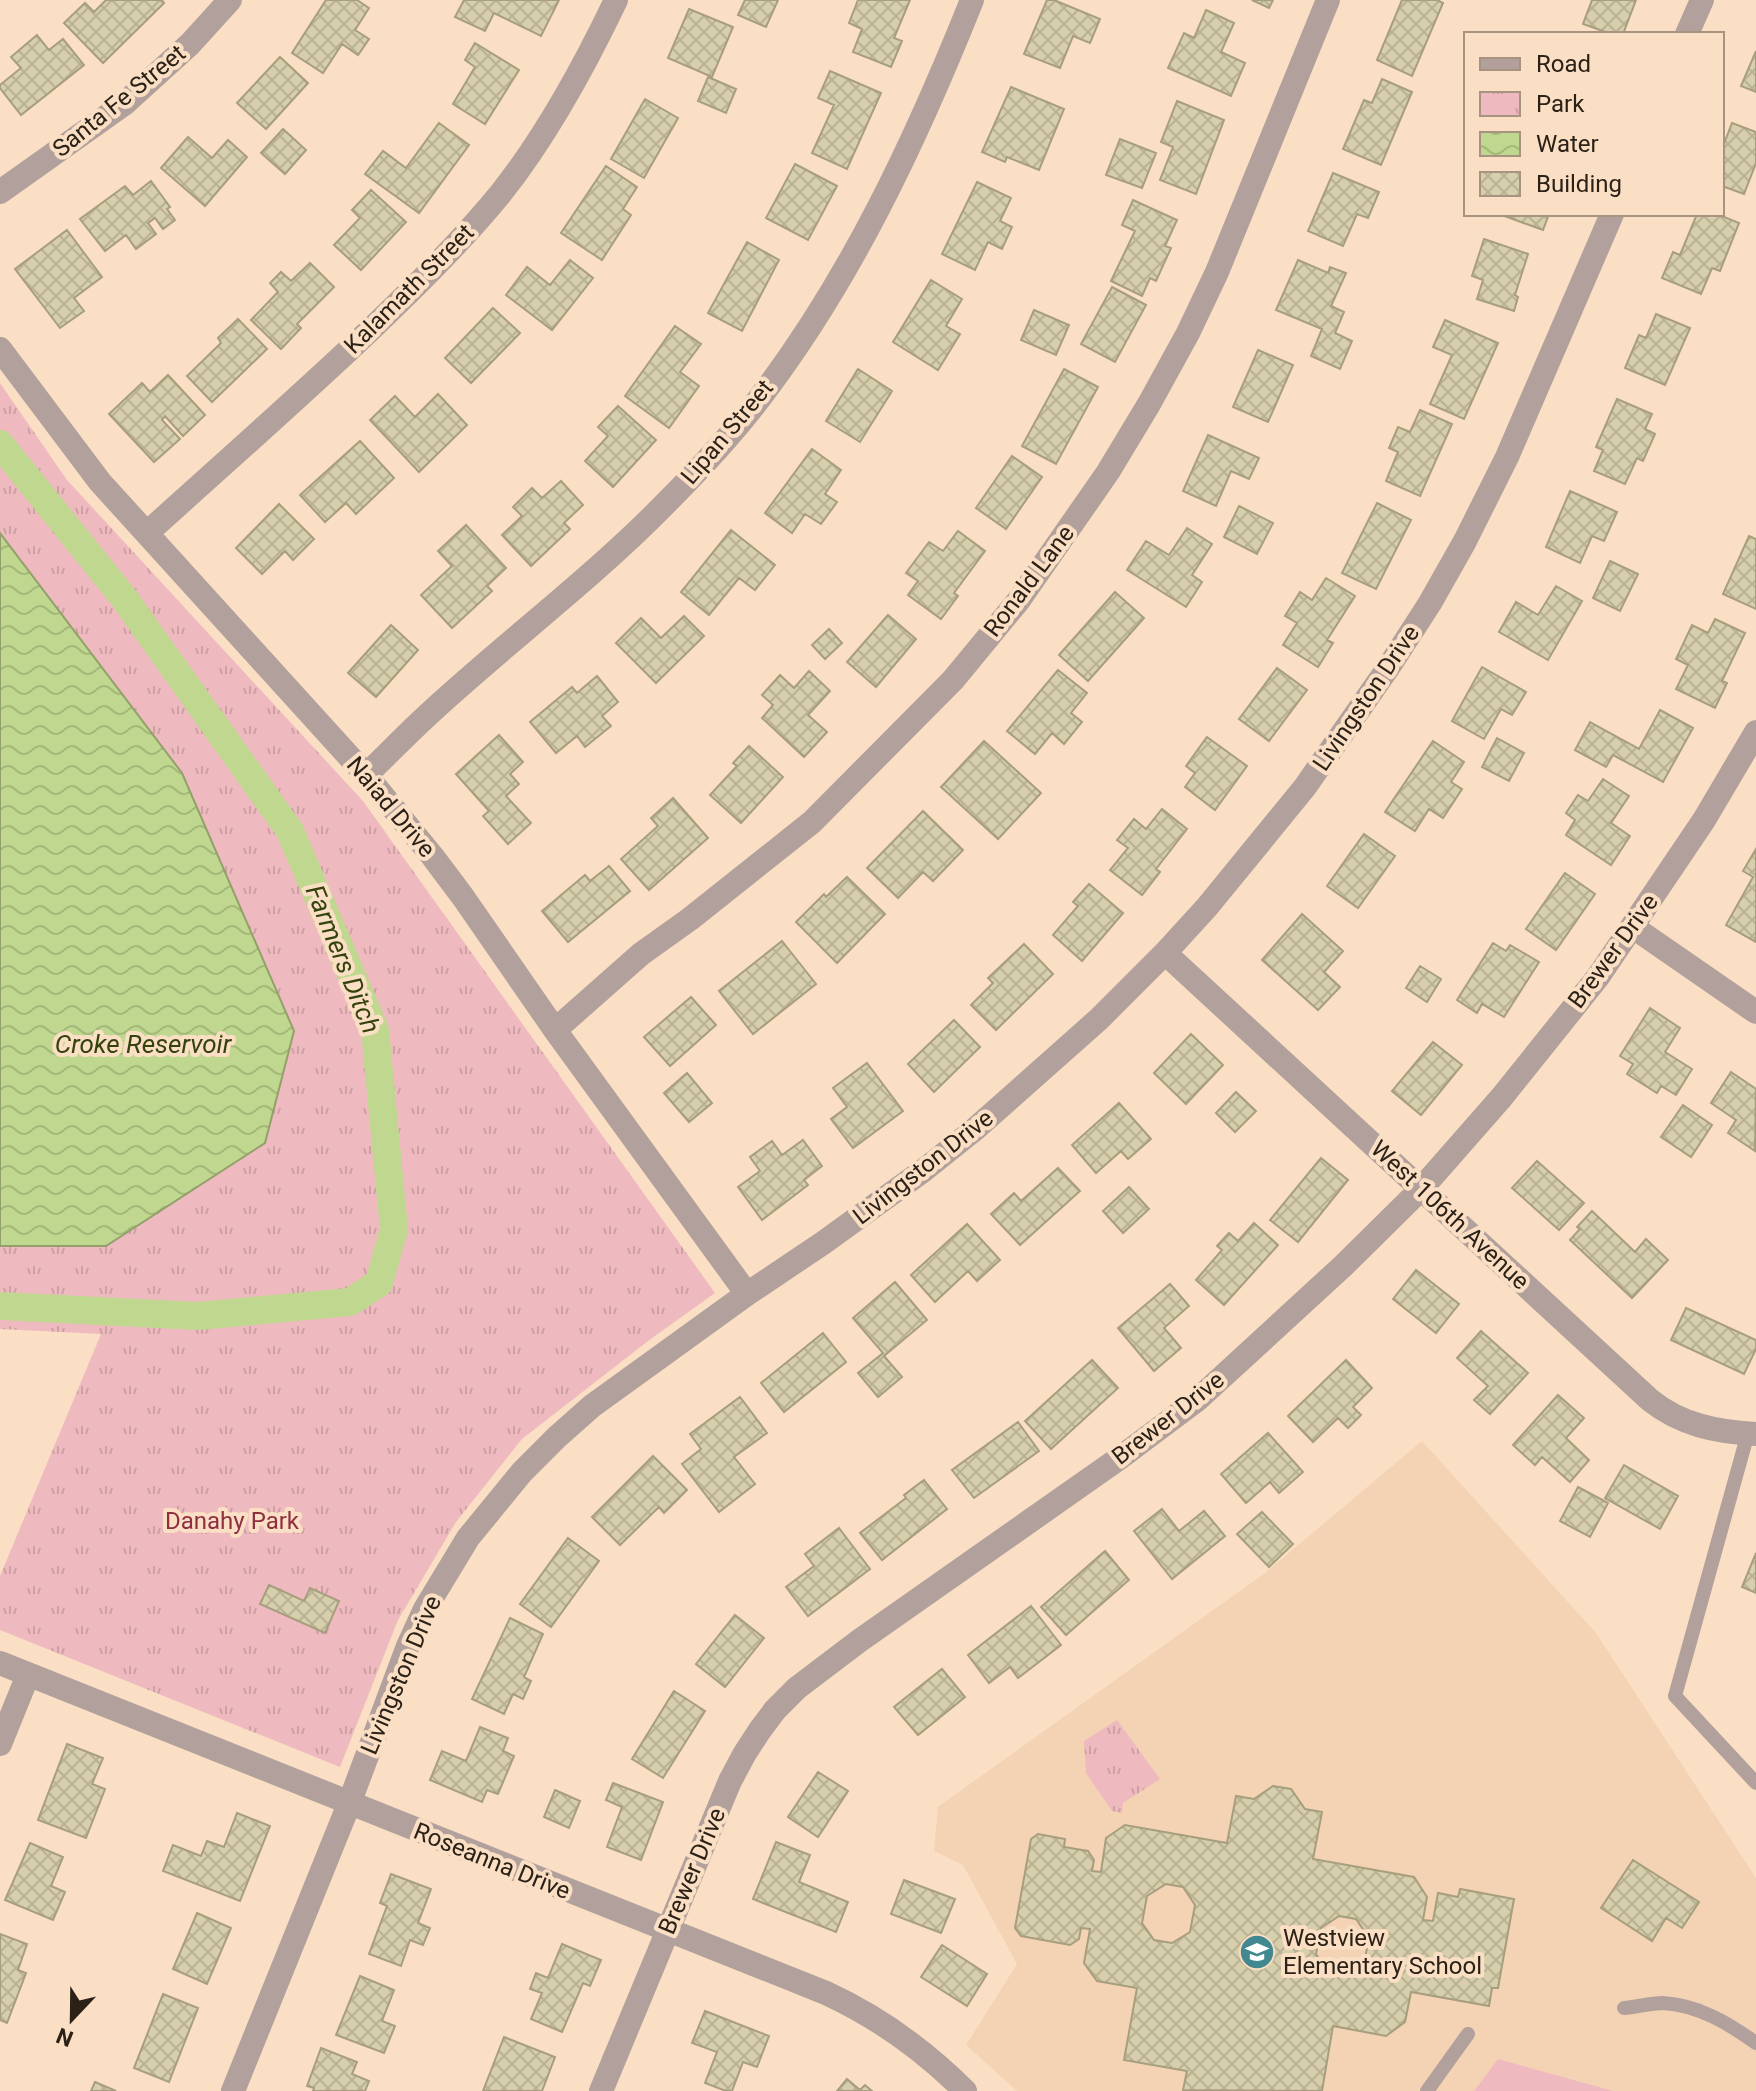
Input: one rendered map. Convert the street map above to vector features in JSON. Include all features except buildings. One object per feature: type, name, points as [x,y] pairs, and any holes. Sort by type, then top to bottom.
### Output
[{"type":"street","name":"Santa Fe Street","points":[[0,192],[124,104],[190,44],[230,0]]},
{"type":"street","name":"Kalamath Street","points":[[147,533],[335,363],[475,224],[549,124],[594,46],[616,0]]},
{"type":"street","name":"Lipan Street","points":[[366,775],[432,711],[595,570],[661,508],[759,399],[810,326],[861,241],[923,117],[972,0]]},
{"type":"street","name":"Ronald Lane","points":[[555,1030],[641,954],[812,822],[953,680],[1019,600],[1108,472],[1188,333],[1229,243],[1328,0]]},
{"type":"street","points":[[1688,32],[1702,0]]},
{"type":"street","name":"Livingston Drive","points":[[233,2091],[349,1804],[408,1646],[425,1609],[468,1538],[539,1454],[592,1406],[836,1234],[974,1130],[1099,1019],[1207,907],[1305,787],[1430,603],[1507,457],[1611,216]]},
{"type":"street","name":"Naiad Drive","points":[[0,349],[100,482],[366,775],[455,887],[747,1294]]},
{"type":"street","name":"Brewer Drive","points":[[601,2091],[730,1781],[775,1710],[797,1688],[859,1641],[1197,1400],[1343,1266],[1422,1188],[1511,1086],[1598,977],[1704,820],[1756,732]]},
{"type":"street","points":[[1633,927],[1756,1012]]},
{"type":"street","name":"West 106th Avenue","points":[[1165,953],[1665,1412],[1685,1422],[1729,1432],[1752,1433]]},
{"type":"street","name":"Roseanna Drive","points":[[0,1663],[850,2004],[900,2035],[965,2091]]},
{"type":"street","points":[[0,1744],[28,1675]]},
{"type":"lane","points":[[1752,1433],[1675,1696],[1756,1783]]},
{"type":"lane","points":[[1624,2008],[1662,2003],[1694,2008],[1726,2022],[1756,2043]]},
{"type":"lane","points":[[1427,2091],[1468,2034]]},
{"type":"shaded area","points":[[1422,1441],[1596,1633],[1756,1878],[1756,2091],[1017,2091],[966,2045],[1017,1964],[963,1865],[934,1851],[938,1807],[1265,1573]]},
{"type":"green space","name":"Danahy Park","points":[[0,383],[67,480],[363,801],[715,1293],[522,1439],[456,1522],[398,1620],[340,1767],[0,1630],[0,1576],[101,1334],[0,1329]]},
{"type":"green space","points":[[1117,1720],[1160,1779],[1123,1803],[1122,1813],[1112,1811],[1086,1773],[1084,1741]]},
{"type":"green space","points":[[1498,2059],[1613,2091],[1474,2091]]},
{"type":"water","name":"Croke Reservoir","points":[[0,533],[182,773],[294,1031],[265,1143],[106,1246],[0,1246]]},
{"type":"waterway","name":"Farmers Ditch","points":[[0,444],[124,598],[290,831],[375,1030],[394,1229],[379,1283],[350,1302],[198,1316],[0,1306]]},
{"type":"place","name":"Westview Elementary School","points":[[1257,1952]]}]
